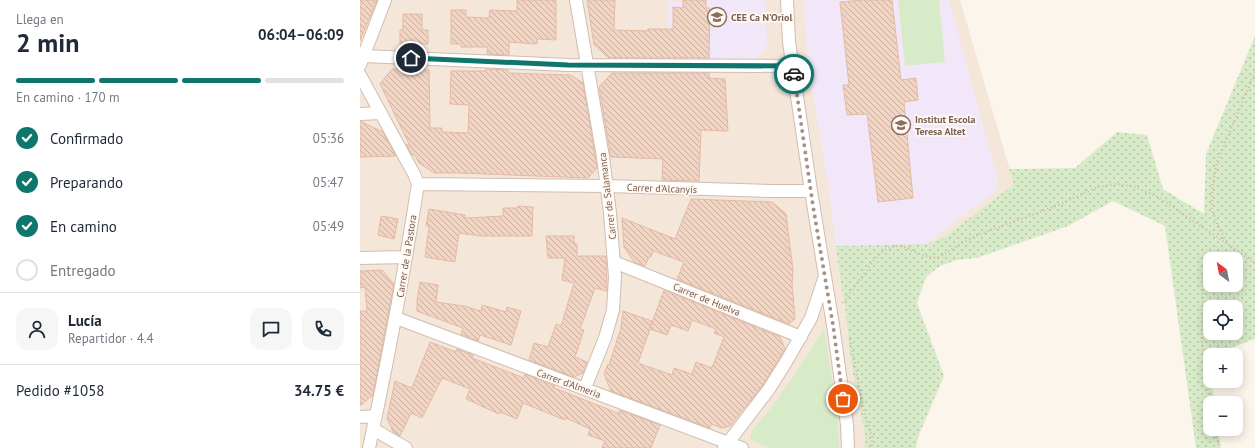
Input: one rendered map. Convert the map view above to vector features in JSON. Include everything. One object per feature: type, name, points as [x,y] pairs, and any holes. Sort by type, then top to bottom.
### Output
[{"type":"street","points":[[385,0],[362,60],[587,65],[792,66]]},
{"type":"street","name":"Carrer de Salamanca","points":[[576,0],[606,186],[615,276],[613,310],[585,388]]},
{"type":"street","points":[[787,0],[788,42],[824,278],[833,325],[847,425],[848,448]]},
{"type":"street","points":[[360,75],[418,184]]},
{"type":"street","points":[[360,114],[381,113]]},
{"type":"street","name":"Carrer d'Alcanyís","points":[[418,184],[606,186],[772,192],[811,191]]},
{"type":"street","name":"Carrer de la Pastora","points":[[369,448],[396,318],[418,184]]},
{"type":"street","points":[[360,258],[406,257]]},
{"type":"street","name":"Carrer de Huelva","points":[[614,262],[801,337]]},
{"type":"street","points":[[726,445],[769,389],[801,337],[811,318],[824,278]]},
{"type":"street","name":"Carrer d'Almeria","points":[[396,318],[585,388],[726,445],[742,448]]},
{"type":"street","points":[[360,417],[376,416]]},
{"type":"street","points":[[373,429],[406,448]]},
{"type":"path","points":[[1229,245],[1219,229],[1212,210],[1212,189],[1217,162],[1255,72]]},
{"type":"path","points":[[843,304],[874,260],[891,246],[898,245],[906,247],[932,258],[937,258],[975,236],[1056,206],[1088,191],[1117,184],[1133,186],[1158,197],[1255,263]]},
{"type":"path","points":[[1203,273],[1202,335],[1209,396]]},
{"type":"path","points":[[850,336],[864,411],[872,437],[872,448]]},
{"type":"path","points":[[1216,436],[1220,448]]},
{"type":"shaded area","points":[[360,0],[960,0],[1014,184],[945,237],[926,244],[837,247],[851,364],[865,436],[865,448],[360,448]]},
{"type":"shaded area","name":"CEE Ca N'Oriol","points":[[706,0],[765,0],[767,47],[754,61],[667,58],[668,2],[706,3]]},
{"type":"shaded area","name":"Institut Escola Teresa Altet","points":[[804,0],[949,0],[999,185],[993,193],[926,244],[836,246],[828,183],[808,67]]},
{"type":"green space","points":[[898,0],[939,0],[945,62],[905,66]]},
{"type":"green space","points":[[1255,36],[1255,339],[1230,348],[1203,348],[1203,388],[1212,388],[1214,396],[1203,396],[1203,436],[1219,436],[1221,448],[1196,448],[1165,226],[1113,201],[1068,226],[977,258],[956,260],[940,266],[926,277],[917,303],[944,376],[918,437],[916,448],[865,448],[865,436],[851,364],[845,307],[836,246],[926,244],[945,237],[1014,184],[1009,169],[1075,168],[1117,132],[1147,135],[1163,189],[1204,214],[1206,154]]},
{"type":"green space","points":[[824,329],[836,403],[839,448],[771,448],[751,440],[751,432],[780,395]]},
{"type":"building","points":[[360,0],[377,0],[360,41]]},
{"type":"building","points":[[517,0],[556,0],[556,40],[537,39],[537,44],[509,42],[509,55],[487,54],[488,47],[461,47],[461,44],[451,44],[451,10],[466,10],[466,17],[489,18],[490,10],[517,11]]},
{"type":"building","points":[[587,0],[615,0],[614,30],[647,31],[648,29],[673,29],[673,7],[683,8],[683,0],[706,0],[706,8],[710,8],[709,58],[609,58],[594,45]]},
{"type":"building","points":[[892,0],[901,80],[916,78],[918,100],[904,102],[913,198],[878,202],[867,114],[847,115],[843,85],[849,85],[840,2]]},
{"type":"building","points":[[403,14],[422,14],[422,30],[428,30],[428,44],[400,44],[400,30],[403,29]]},
{"type":"building","points":[[392,69],[429,70],[430,128],[442,128],[442,132],[468,133],[469,105],[450,104],[451,71],[486,71],[486,69],[508,70],[508,73],[571,75],[583,83],[597,168],[588,178],[434,173],[419,163],[415,155],[412,155],[406,144],[410,146],[380,84]]},
{"type":"building","points":[[612,73],[709,73],[709,78],[725,79],[728,131],[701,130],[699,181],[662,180],[663,159],[611,157],[599,87]]},
{"type":"building","points":[[360,121],[383,132],[396,156],[360,157]]},
{"type":"building","points":[[691,199],[772,202],[786,214],[793,270],[792,283],[795,319],[789,324],[677,279],[684,262],[653,251],[645,266],[634,262],[624,247],[622,218],[675,239]]},
{"type":"building","points":[[518,206],[533,207],[532,236],[481,236],[459,233],[455,262],[425,257],[429,226],[426,226],[429,209],[465,215],[465,218],[503,216],[503,208],[518,208]]},
{"type":"building","points":[[381,216],[398,219],[394,239],[378,235]]},
{"type":"building","points":[[546,236],[574,236],[574,243],[577,244],[577,256],[606,256],[607,291],[595,288],[580,329],[584,330],[575,357],[587,362],[583,373],[574,377],[529,360],[534,343],[548,347],[556,324],[561,326],[574,283],[562,280],[565,258],[548,258]]},
{"type":"building","points":[[382,270],[394,284],[373,395],[360,406],[360,311],[367,311],[365,287],[360,288],[360,271]]},
{"type":"building","points":[[420,282],[438,285],[436,302],[464,306],[481,311],[482,305],[506,312],[507,307],[521,311],[511,345],[480,335],[478,341],[461,334],[463,328],[417,311]]},
{"type":"building","points":[[664,290],[780,337],[785,349],[763,385],[730,426],[722,428],[711,424],[710,428],[611,391],[604,374],[608,364],[609,365],[621,328],[623,311],[652,321],[650,328]],"holes":[[[692,320],[716,329],[714,333],[724,337],[712,368],[696,362],[692,374],[674,368],[672,375],[638,363],[650,329],[667,335],[671,325],[688,331]]]},
{"type":"building","points":[[430,342],[456,352],[457,349],[473,355],[472,358],[524,378],[525,374],[555,386],[552,387],[620,414],[619,410],[660,425],[651,448],[602,448],[605,441],[588,435],[590,429],[566,418],[565,420],[523,403],[517,419],[500,412],[499,414],[466,399],[470,389],[442,378],[422,418],[411,413],[400,436],[393,432],[387,418],[395,381],[412,388]]},
{"type":"way so far","points":[[794,74],[843,399]]},
{"type":"place","name":"CEE Ca N'Oriol","points":[[717,17]]},
{"type":"place","name":"Institut Escola Teresa Altet","points":[[901,125]]},
{"type":"route","points":[[411,58],[568,65],[792,66],[794,74]]}]
